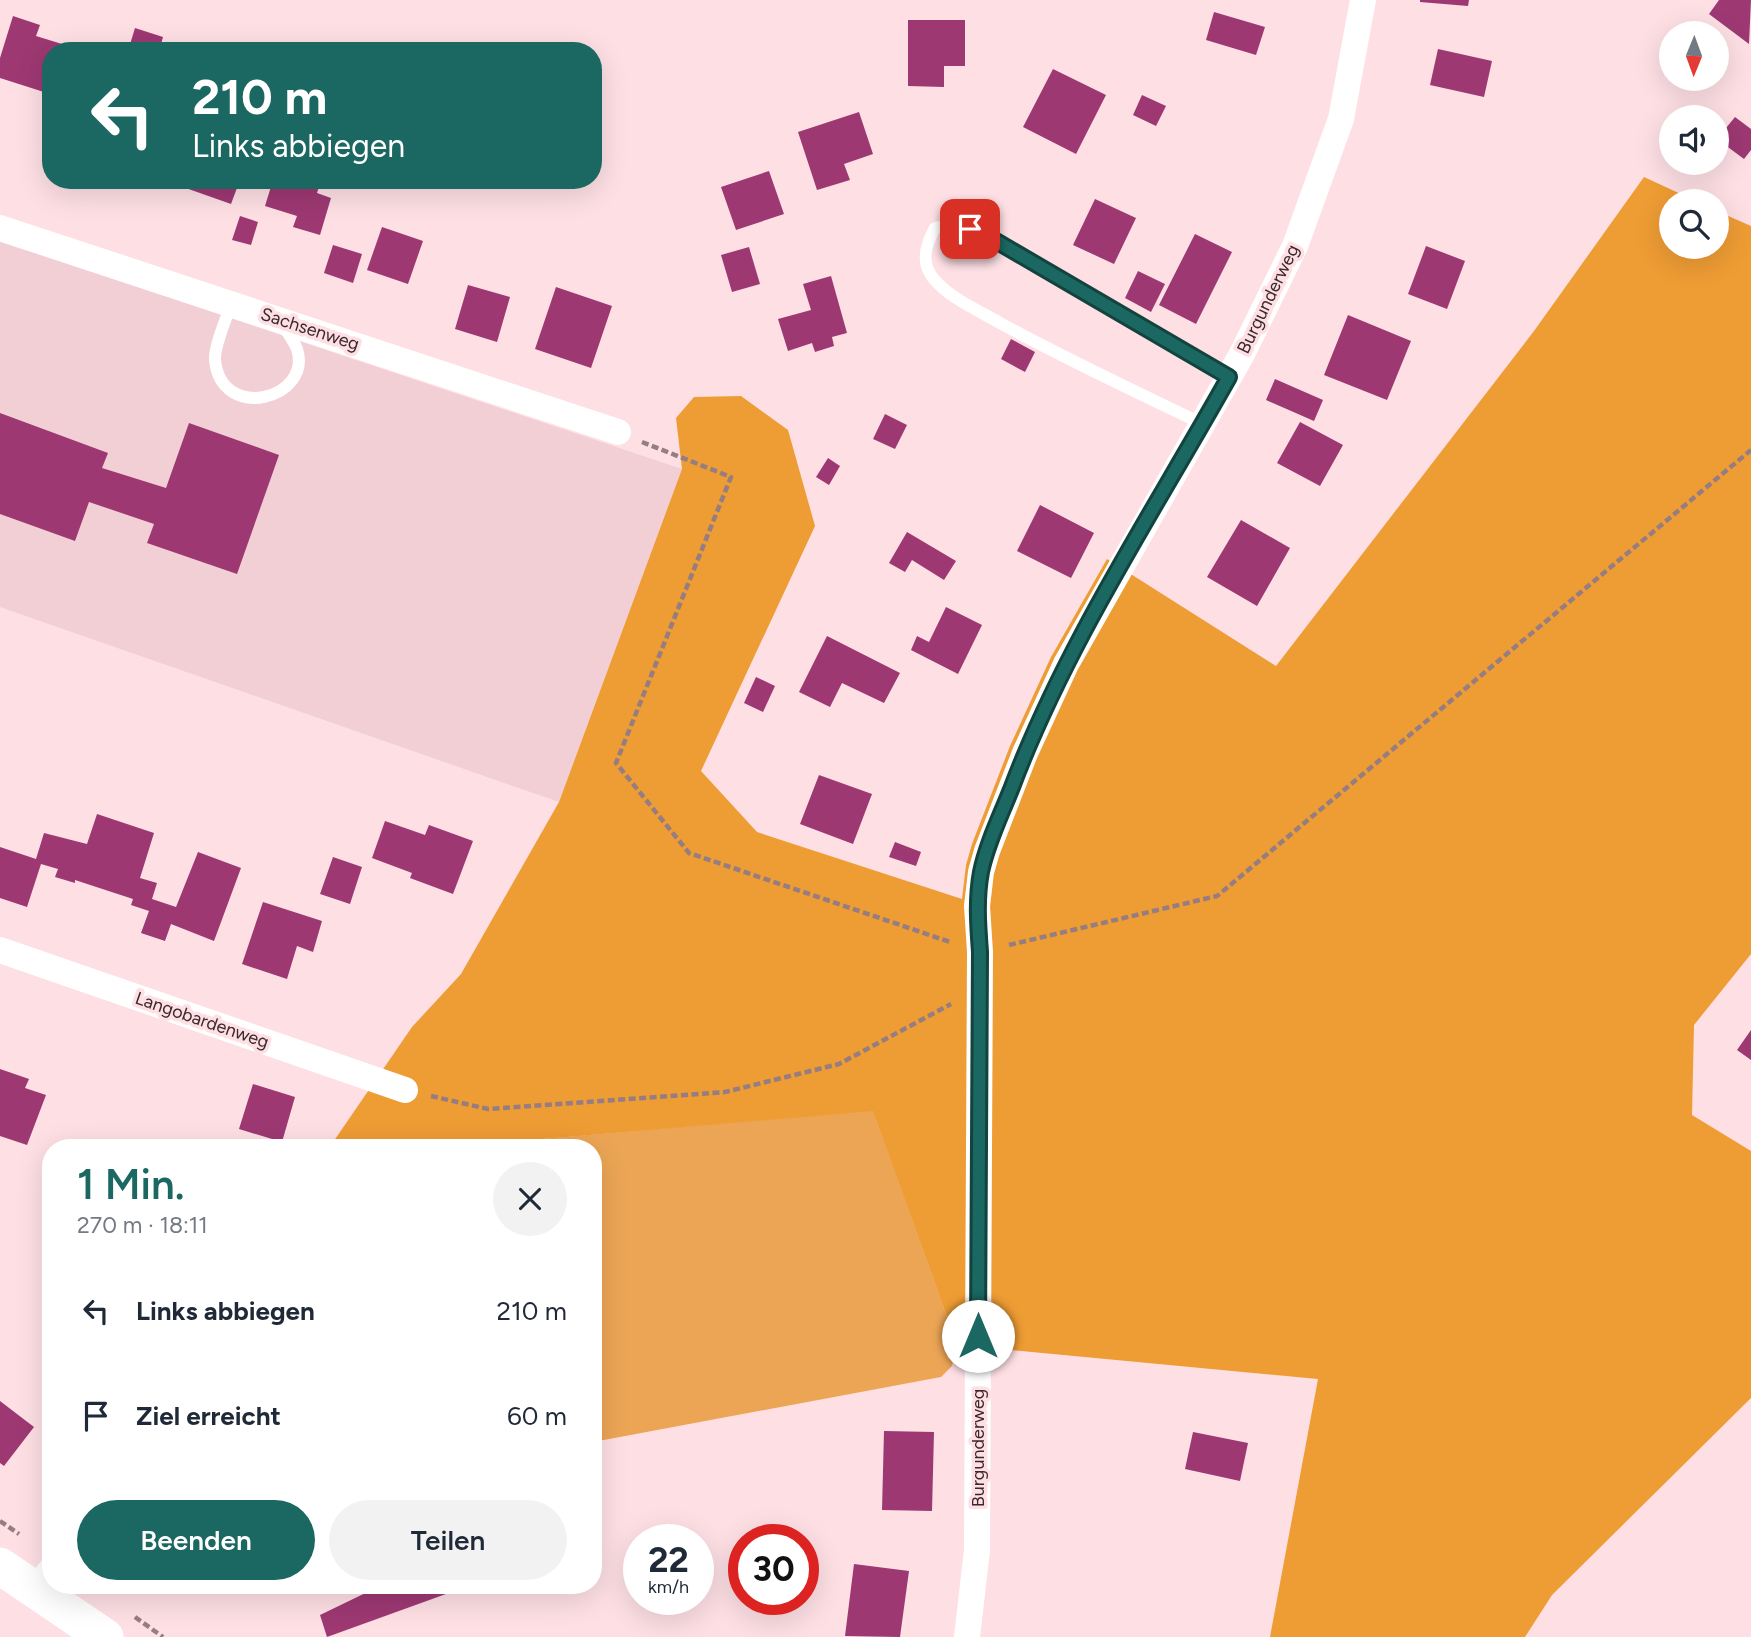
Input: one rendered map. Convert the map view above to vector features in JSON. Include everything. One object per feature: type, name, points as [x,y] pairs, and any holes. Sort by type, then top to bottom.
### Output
[{"type":"main road","points":[[0,1566],[40,1572]]},
{"type":"main road","points":[[62,1594],[105,1637]]},
{"type":"street","name":"Burgunderweg","points":[[976,1635],[980,988],[977,906],[981,872],[1025,753],[1066,664],[1229,377],[1295,246],[1342,118],[1363,0]]},
{"type":"street","name":"Sachsenweg","points":[[0,228],[618,432]]},
{"type":"street","name":"Langobardenweg","points":[[0,950],[405,1090]]},
{"type":"lane","points":[[1203,424],[1082,366],[949,292],[932,277],[925,260],[926,243],[936,229],[952,224],[970,229],[996,241],[1229,377]]},
{"type":"lane","points":[[231,303],[215,359],[224,384],[235,393],[248,398],[275,395],[286,387],[294,376],[298,363],[297,349],[279,319]]},
{"type":"path","points":[[618,432],[731,477],[616,763],[689,853],[980,952],[1217,896],[1751,450]]},
{"type":"path","points":[[405,1090],[488,1109],[726,1092],[839,1064],[980,988]]},
{"type":"shaded area","points":[[1644,177],[1670,189],[1659,189],[1659,259],[1729,259],[1729,216],[1751,226],[1751,954],[1694,1025],[1692,1115],[1751,1151],[1751,1398],[1552,1595],[1525,1637],[1270,1637],[1318,1379],[957,1345],[873,1111],[544,1139],[335,1139],[412,1027],[461,974],[559,802],[682,469],[676,418],[694,397],[741,396],[788,430],[815,526],[701,771],[757,832],[962,899],[966,865],[972,844],[1010,746],[1051,657],[1107,559],[1276,666],[1534,331]]},
{"type":"shaded area","points":[[0,241],[682,469],[559,802],[0,607]]},
{"type":"shaded area","points":[[873,1110],[957,1345],[952,1366],[941,1377],[602,1440],[602,1139],[541,1139]]},
{"type":"building","points":[[1420,0],[1469,0],[1468,6]]},
{"type":"building","points":[[1719,0],[1751,0],[1749,44],[1729,29],[1729,21],[1718,21],[1709,14]]},
{"type":"building","points":[[1214,12],[1265,27],[1256,55],[1206,40]]},
{"type":"building","points":[[13,16],[40,25],[36,36],[56,42],[42,42],[42,91],[0,78],[0,58]]},
{"type":"building","points":[[908,20],[965,20],[965,66],[944,66],[944,87],[908,86]]},
{"type":"building","points":[[135,28],[163,37],[162,42],[131,42]]},
{"type":"building","points":[[1438,49],[1492,61],[1484,97],[1430,85]]},
{"type":"building","points":[[1053,69],[1106,95],[1076,154],[1023,127]]},
{"type":"building","points":[[1142,95],[1166,106],[1156,126],[1133,115]]},
{"type":"building","points":[[859,112],[873,154],[844,164],[850,180],[817,190],[798,132]]},
{"type":"building","points":[[1735,117],[1751,129],[1751,150],[1744,159],[1729,148],[1729,124]]},
{"type":"building","points":[[769,171],[784,214],[736,230],[721,187]]},
{"type":"building","points":[[188,189],[237,189],[231,204]]},
{"type":"building","points":[[270,189],[318,189],[317,193],[331,198],[320,235],[293,227],[297,216],[265,206]]},
{"type":"building","points":[[1095,199],[1136,218],[1114,264],[1073,245]]},
{"type":"building","points":[[240,216],[258,222],[251,245],[232,240]]},
{"type":"building","points":[[382,227],[423,241],[408,284],[367,270]]},
{"type":"building","points":[[1195,234],[1232,252],[1196,324],[1159,305]]},
{"type":"building","points":[[333,245],[362,254],[353,283],[324,273]]},
{"type":"building","points":[[1426,246],[1465,261],[1447,309],[1408,294]]},
{"type":"building","points":[[749,247],[760,284],[732,292],[721,255]]},
{"type":"building","points":[[1138,271],[1165,284],[1151,312],[1125,298]]},
{"type":"building","points":[[831,276],[847,333],[832,337],[834,346],[815,352],[812,343],[788,351],[778,319],[811,310],[803,284]]},
{"type":"building","points":[[468,285],[510,297],[497,342],[455,329]]},
{"type":"building","points":[[556,287],[612,306],[591,368],[535,349]]},
{"type":"building","points":[[1348,315],[1411,341],[1387,400],[1324,375]]},
{"type":"building","points":[[1011,339],[1035,352],[1025,372],[1001,359]]},
{"type":"building","points":[[1275,379],[1323,400],[1314,421],[1266,400]]},
{"type":"building","points":[[0,413],[108,453],[102,468],[166,488],[189,423],[279,455],[237,574],[147,543],[154,524],[89,502],[75,541],[0,514]]},
{"type":"building","points":[[885,414],[907,425],[895,449],[873,439]]},
{"type":"building","points":[[1300,422],[1343,445],[1320,486],[1277,463]]},
{"type":"building","points":[[828,458],[840,466],[829,485],[816,477]]},
{"type":"building","points":[[1040,505],[1094,533],[1071,578],[1017,551]]},
{"type":"building","points":[[1241,520],[1290,548],[1257,606],[1207,577]]},
{"type":"building","points":[[907,532],[956,561],[944,580],[912,560],[905,572],[889,563]]},
{"type":"building","points":[[946,607],[982,625],[958,674],[911,650],[917,636],[929,642]]},
{"type":"building","points":[[827,636],[900,673],[884,703],[842,683],[830,707],[799,692]]},
{"type":"building","points":[[756,677],[775,686],[763,712],[744,703]]},
{"type":"building","points":[[819,775],[872,794],[853,844],[800,824]]},
{"type":"building","points":[[97,814],[154,833],[140,878],[157,883],[152,899],[176,907],[198,852],[241,868],[214,941],[171,924],[165,941],[141,933],[149,911],[131,905],[133,899],[75,880],[75,883],[55,877],[58,869],[41,864],[27,907],[0,898],[0,847],[36,859],[44,833],[87,844]]},
{"type":"building","points":[[385,821],[425,835],[429,825],[473,841],[453,894],[410,878],[412,873],[372,858]]},
{"type":"building","points":[[895,842],[921,852],[916,866],[889,857]]},
{"type":"building","points":[[333,857],[362,867],[350,904],[320,894]]},
{"type":"building","points":[[263,902],[322,921],[313,952],[297,946],[287,979],[242,964]]},
{"type":"building","points":[[1751,1030],[1751,1060],[1737,1050]]},
{"type":"building","points":[[0,1069],[29,1079],[25,1088],[46,1095],[27,1145],[0,1136]]},
{"type":"building","points":[[253,1084],[295,1097],[283,1139],[272,1139],[239,1129]]},
{"type":"building","points":[[0,1401],[34,1427],[4,1466],[0,1463]]},
{"type":"building","points":[[884,1431],[934,1432],[932,1511],[882,1510]]},
{"type":"building","points":[[1193,1432],[1248,1443],[1240,1481],[1185,1469]]},
{"type":"building","points":[[854,1564],[909,1571],[900,1637],[845,1636]]},
{"type":"building","points":[[363,1594],[446,1594],[327,1637],[320,1615]]},
{"type":"route","points":[[970,229],[996,241],[1229,377],[1066,664],[1025,753],[981,872],[977,906],[980,952],[978,1336]]}]
